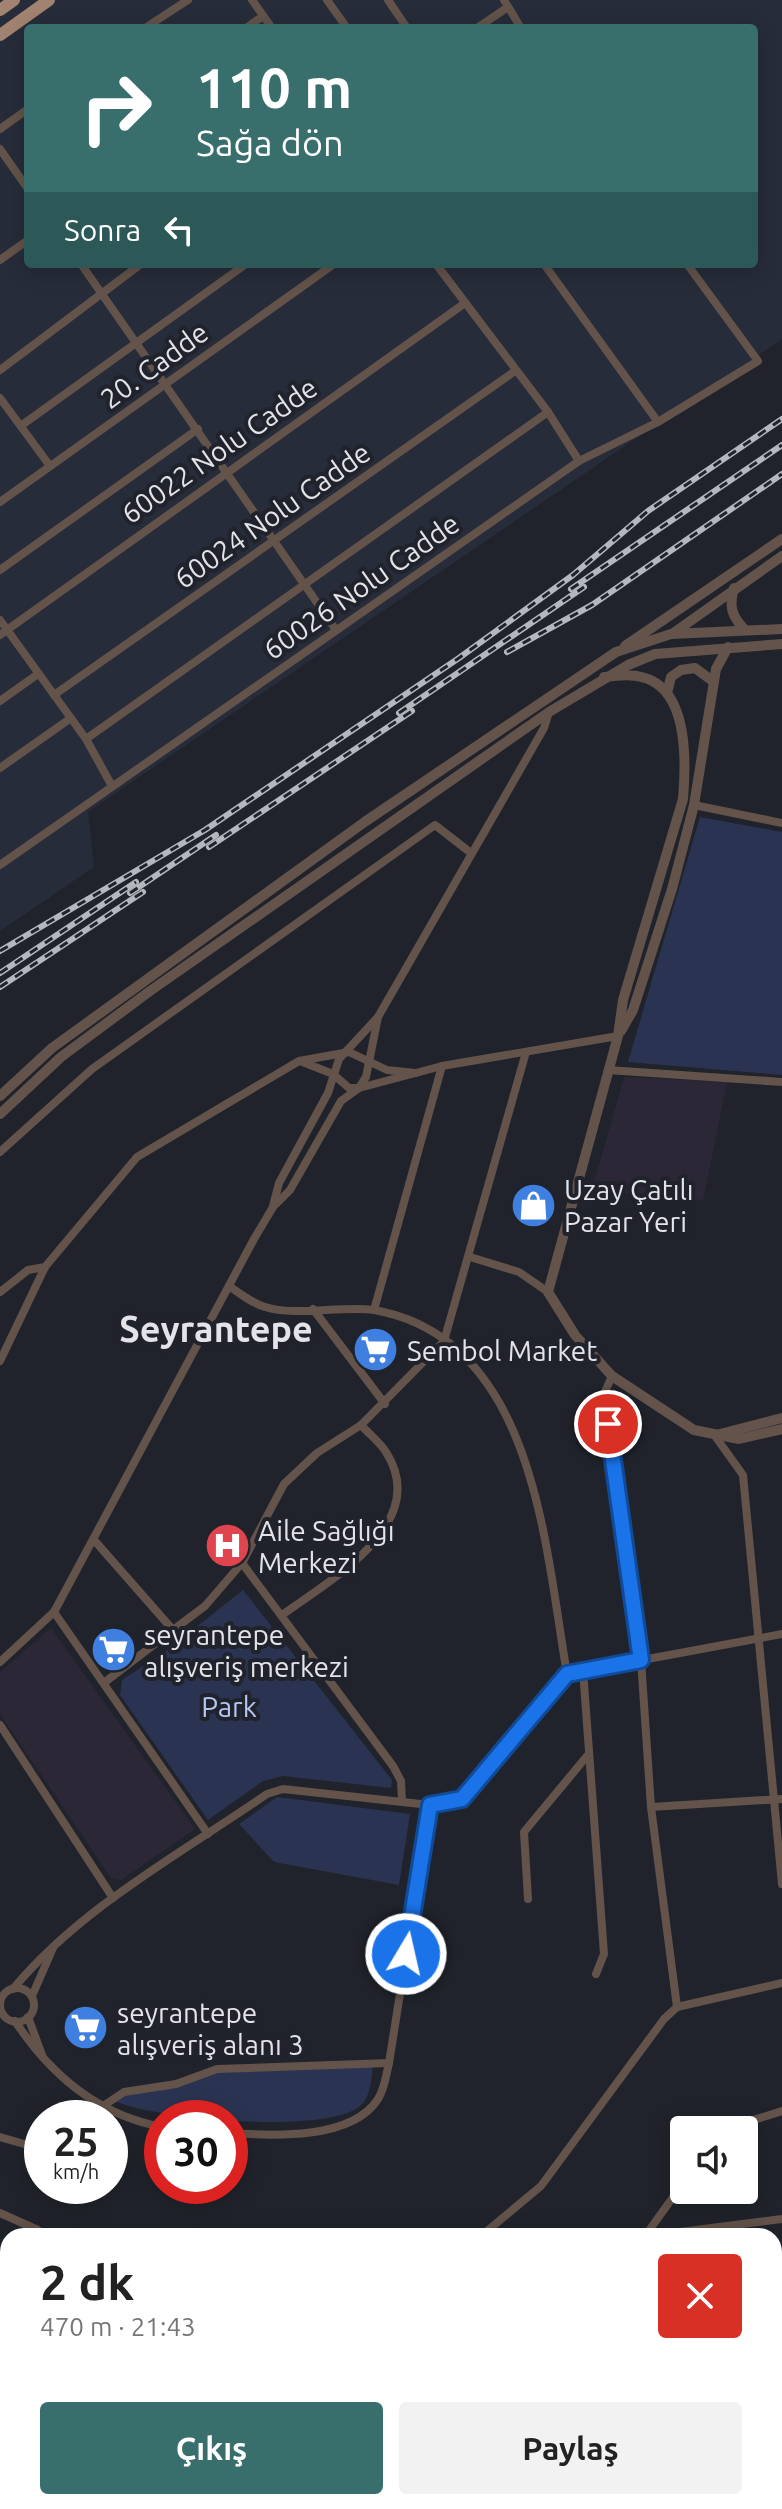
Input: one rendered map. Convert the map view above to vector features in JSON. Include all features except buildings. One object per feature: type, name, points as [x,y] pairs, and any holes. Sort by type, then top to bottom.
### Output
[{"type":"main road","points":[[0,10],[14,0]]},
{"type":"main road","points":[[0,35],[49,0]]},
{"type":"street","points":[[151,24],[188,0]]},
{"type":"street","points":[[252,0],[269,24]]},
{"type":"street","points":[[327,0],[344,24]]},
{"type":"street","points":[[388,0],[404,24]]},
{"type":"street","points":[[482,24],[506,3],[519,24]]},
{"type":"street","points":[[252,24],[263,16]]},
{"type":"street","points":[[0,129],[24,112]]},
{"type":"street","points":[[0,149],[24,180]]},
{"type":"street","points":[[0,260],[24,243]]},
{"type":"street","points":[[84,268],[167,383],[336,630]]},
{"type":"street","points":[[0,370],[135,268]]},
{"type":"street","points":[[22,425],[136,340],[240,268]]},
{"type":"street","name":"20. Cadde","points":[[0,502],[328,268]]},
{"type":"street","points":[[439,268],[548,412],[579,461]]},
{"type":"street","points":[[547,268],[658,422]]},
{"type":"street","name":"60026 Nolu Cadde","points":[[0,865],[579,461],[658,422],[758,361],[690,268]]},
{"type":"street","name":"60022 Nolu Cadde","points":[[3,633],[465,303]]},
{"type":"street","name":"60024 Nolu Cadde","points":[[54,695],[515,371]]},
{"type":"street","points":[[0,398],[50,466]]},
{"type":"street","name":"60026 Nolu Cadde","points":[[86,739],[548,412]]},
{"type":"street","points":[[0,570],[198,429]]},
{"type":"street","points":[[0,1096],[52,1048],[353,830],[782,539]]},
{"type":"street","points":[[628,665],[782,556]]},
{"type":"street","points":[[735,587],[730,604],[733,617],[744,629]]},
{"type":"street","points":[[0,620],[3,633],[86,739],[112,786]]},
{"type":"street","points":[[616,652],[671,634],[782,629]]},
{"type":"street","points":[[0,1114],[61,1057],[150,991],[549,712],[604,677],[655,654],[782,644]]},
{"type":"street","points":[[618,1036],[633,1010],[694,805],[716,669],[728,647]]},
{"type":"street","points":[[667,693],[671,677],[681,670],[695,668],[714,682]]},
{"type":"street","points":[[0,701],[38,674]]},
{"type":"street","points":[[548,1292],[618,1036],[623,1000],[683,799],[686,765],[678,719],[667,693],[649,679],[629,675],[604,677]]},
{"type":"street","points":[[0,1662],[54,1612],[273,1207],[279,1183],[328,1093],[339,1059],[349,1052],[378,1017],[544,728],[549,712]]},
{"type":"street","points":[[0,768],[71,718]]},
{"type":"street","points":[[694,805],[782,823]]},
{"type":"street","points":[[0,1152],[92,1069],[435,825],[471,853]]},
{"type":"street","points":[[273,1207],[290,1190],[341,1101],[359,1088],[366,1077],[378,1017]]},
{"type":"street","points":[[299,1061],[333,1074],[349,1088],[359,1088],[442,1066],[618,1036]]},
{"type":"street","points":[[0,1361],[45,1267],[137,1157],[299,1061],[349,1052],[361,1055],[368,1063],[387,1070],[415,1073]]},
{"type":"street","points":[[105,1682],[205,1606],[242,1563],[284,1484],[317,1453],[361,1425],[385,1404],[444,1341],[526,1052]]},
{"type":"street","points":[[374,1310],[442,1066]]},
{"type":"street","points":[[608,1070],[782,1082]]},
{"type":"street","points":[[470,1257],[519,1272],[548,1292],[575,1335],[612,1376],[694,1430],[739,1439],[782,1429]]},
{"type":"street","points":[[0,1292],[28,1270],[45,1267]]},
{"type":"street","points":[[229,1286],[269,1309],[374,1310],[420,1324],[460,1349],[487,1384],[514,1430],[533,1476],[567,1674]]},
{"type":"street","points":[[313,1309],[385,1404]]},
{"type":"street","points":[[612,1376],[604,1394],[641,1660],[651,1807],[677,2007]]},
{"type":"street","points":[[715,1436],[782,1418]]},
{"type":"street","points":[[282,1615],[362,1555],[382,1532],[394,1509],[395,1471],[386,1451],[361,1425]]},
{"type":"street","points":[[715,1436],[743,1475],[778,1800],[782,1884]]},
{"type":"street","points":[[94,1540],[173,1630]]},
{"type":"street","points":[[242,1563],[393,1766],[401,1781],[402,1801]]},
{"type":"street","points":[[54,1612],[208,1834]]},
{"type":"street","points":[[94,2100],[73,2087],[42,2056],[15,2021],[2,2015],[1,2006],[2,1996],[13,1989],[43,1953],[113,1898],[267,1794],[283,1789],[430,1805],[462,1799],[567,1674],[759,1641],[782,1634]]},
{"type":"street","points":[[583,1670],[604,1954],[596,1974]]},
{"type":"street","points":[[0,1725],[113,1898]]},
{"type":"street","points":[[528,1899],[524,1832],[587,1756]]},
{"type":"street","points":[[651,1807],[778,1800]]},
{"type":"street","points":[[248,2133],[311,2132],[358,2119],[377,2101],[389,2063],[430,1805]]},
{"type":"street","points":[[15,2021],[28,2017],[34,2007],[32,1996],[53,1948]]},
{"type":"street","points":[[491,2228],[541,2186],[664,2019],[677,2007],[782,1983]]},
{"type":"street","points":[[13,1989],[24,1989],[32,1996]]},
{"type":"street","points":[[28,2017],[42,2056]]},
{"type":"street","points":[[112,2100],[124,2092],[176,2084],[217,2069],[389,2063]]},
{"type":"street","points":[[758,2119],[782,2111]]},
{"type":"street","points":[[0,2137],[24,2144]]},
{"type":"street","points":[[652,2228],[670,2202]]},
{"type":"street","points":[[0,2213],[34,2228]]},
{"type":"street","points":[[710,2228],[782,2219]]},
{"type":"shaded area","points":[[0,0],[782,0],[782,339],[88,812],[94,867],[0,931]]},
{"type":"shaded area","points":[[624,1077],[727,1082],[703,1200],[597,1190],[594,1183]]},
{"type":"shaded area","points":[[51,1628],[195,1829],[121,1880],[111,1878],[0,1714],[0,1672]]},
{"type":"green space","points":[[700,817],[782,832],[782,1075],[628,1062]]},
{"type":"green space","name":"Park","points":[[243,1590],[392,1780],[391,1788],[283,1776],[263,1781],[208,1820],[120,1695],[122,1680],[166,1651]]},
{"type":"green space","points":[[277,1797],[410,1814],[399,1885],[274,1862],[239,1824]]},
{"type":"green space","points":[[373,2066],[368,2093],[360,2106],[342,2115],[313,2120],[248,2121],[248,2100],[144,2100],[144,2110],[128,2106],[128,2100],[114,2100],[114,2096],[126,2088],[152,2087],[215,2069]]},
{"type":"railway","points":[[0,951],[205,830],[459,658],[573,575],[648,511],[782,419]]},
{"type":"railway","points":[[571,589],[782,445]]},
{"type":"railway","points":[[507,652],[592,605],[782,474]]},
{"type":"railway","points":[[399,713],[584,587]]},
{"type":"railway","points":[[209,847],[412,711]]},
{"type":"railway","points":[[130,893],[216,835]]},
{"type":"railway","points":[[0,973],[136,882]]},
{"type":"railway","points":[[0,987],[143,892]]},
{"type":"place","name":"Uzay Çatılı Pazar Yeri","points":[[533,1205]]},
{"type":"place","name":"Sembol Market","points":[[376,1350]]},
{"type":"place","name":"Aile Sağlığı Merkezi","points":[[227,1546]]},
{"type":"place","name":"seyrantepe alışveriş merkezi","points":[[113,1650]]},
{"type":"place","name":"seyrantepe alışveriş alanı 3","points":[[86,2028]]},
{"type":"district","name":"Seyrantepe","points":[[216,1328]]},
{"type":"route","points":[[406,1954],[430,1805],[462,1799],[567,1674],[641,1660],[608,1424]]}]
